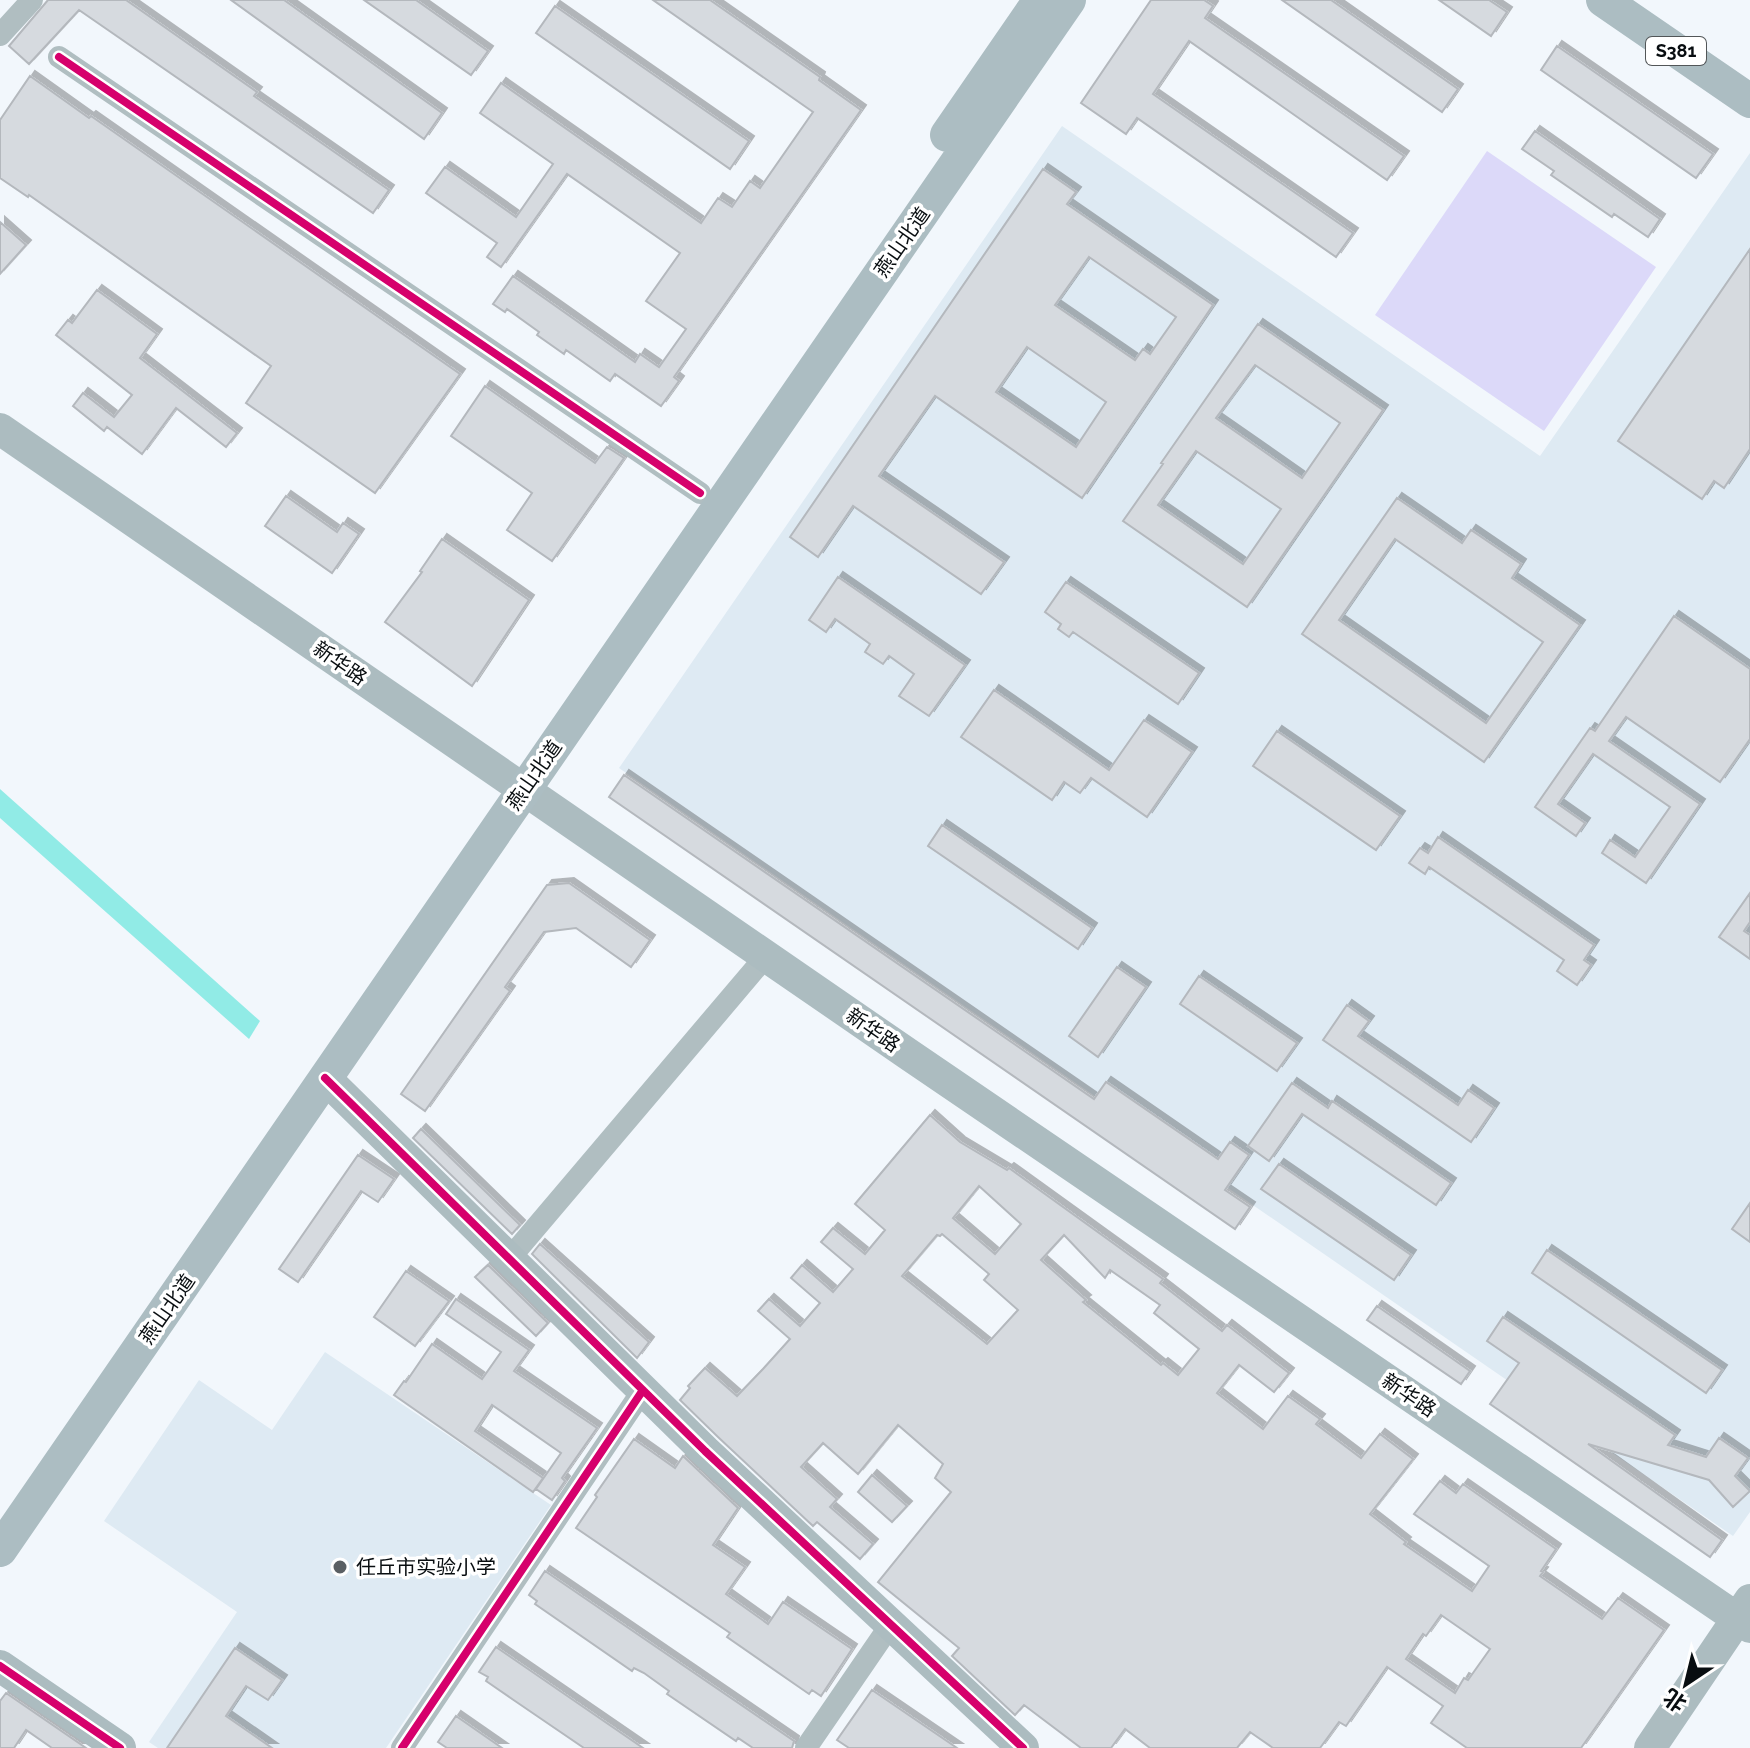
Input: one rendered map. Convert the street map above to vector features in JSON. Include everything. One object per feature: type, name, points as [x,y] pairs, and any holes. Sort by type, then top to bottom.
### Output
[{"type":"main road","name":"燕山北道","points":[[0,1550],[325,1078],[700,493],[1040,0]]},
{"type":"main road","name":"燕山北道","points":[[0,1511],[1069,0]]},
{"type":"main road","name":"S381","points":[[1603,0],[1750,101]]},
{"type":"main road","name":"S381","points":[[1639,0],[1750,76]]},
{"type":"main road","name":"新华路","points":[[0,429],[766,956],[1746,1615]]},
{"type":"main road","points":[[325,1078],[643,1390],[1021,1747]]},
{"type":"main road","points":[[1650,1748],[1746,1615]]},
{"type":"main road","points":[[0,1666],[120,1748]]},
{"type":"street","points":[[0,35],[32,0]]},
{"type":"street","points":[[59,57],[700,493]]},
{"type":"street","points":[[510,1258],[766,956]]},
{"type":"street","points":[[402,1748],[643,1390]]},
{"type":"street","points":[[806,1748],[891,1624]]},
{"type":"shaded area","points":[[1062,126],[1540,456],[1750,153],[1750,1512],[1733,1536],[619,768]]},
{"type":"shaded area","points":[[1487,151],[1656,267],[1544,431],[1375,315]]},
{"type":"shaded area","name":"任丘市实验小学","points":[[325,1352],[551,1505],[386,1748],[158,1748],[149,1742],[237,1612],[104,1521],[199,1380],[272,1430]]},
{"type":"water","points":[[0,789],[260,1021],[249,1039],[0,818]]},
{"type":"building","points":[[48,0],[126,0],[257,92],[254,96],[389,190],[373,213],[79,10],[29,64],[9,46]]},
{"type":"building","points":[[231,0],[284,0],[442,113],[424,139]]},
{"type":"building","points":[[364,0],[416,0],[488,51],[471,75]]},
{"type":"building","points":[[653,0],[710,0],[820,77],[819,80],[861,110],[674,377],[679,381],[661,406],[615,374],[610,381],[566,350],[564,354],[507,309],[505,312],[493,304],[513,276],[635,362],[640,354],[659,367],[686,329],[646,301],[680,253],[567,174],[501,267],[487,257],[497,243],[426,193],[445,167],[516,217],[553,164],[480,113],[501,83],[701,223],[718,198],[732,207],[750,181],[760,188],[813,112]]},
{"type":"building","points":[[1151,0],[1204,0],[1213,6],[1205,18],[1404,156],[1387,180],[1189,41],[1153,94],[1353,233],[1336,257],[1137,118],[1126,134],[1081,103]]},
{"type":"building","points":[[1282,0],[1331,0],[1458,89],[1442,112]]},
{"type":"building","points":[[1439,0],[1489,0],[1507,12],[1491,36]]},
{"type":"building","points":[[555,6],[749,141],[730,169],[536,33]]},
{"type":"building","points":[[1557,46],[1713,154],[1696,178],[1541,70]]},
{"type":"building","points":[[30,76],[460,374],[375,493],[246,403],[271,366],[29,195],[0,178],[0,120]]},
{"type":"building","points":[[1535,131],[1660,219],[1648,237],[1614,214],[1612,217],[1551,175],[1554,171],[1522,149]]},
{"type":"building","points":[[1043,169],[1076,192],[1067,204],[1213,305],[1082,498],[935,396],[879,476],[1004,562],[981,594],[853,506],[818,557],[790,537]],"holes":[[[1089,257],[1176,317],[1150,354],[1143,349],[1135,360],[1055,305]],[[1027,347],[1106,402],[1076,447],[996,392]]]},
{"type":"building","points":[[0,222],[26,245],[0,274]]},
{"type":"building","points":[[1750,249],[1750,449],[1724,488],[1714,481],[1702,499],[1618,441]]},
{"type":"building","points":[[97,290],[157,334],[140,358],[237,433],[226,447],[176,408],[142,454],[107,427],[104,431],[73,406],[83,393],[114,417],[132,395],[56,335],[68,320],[72,323]]},
{"type":"building","points":[[1258,324],[1383,410],[1247,607],[1123,521]],"holes":[[[1255,365],[1340,423],[1302,478],[1216,418]],[[1196,451],[1281,509],[1243,564],[1158,505]]]},
{"type":"building","points":[[485,386],[595,463],[607,447],[624,458],[552,561],[507,530],[532,493],[451,436]]},
{"type":"building","points":[[286,496],[337,532],[343,523],[359,534],[332,573],[265,526]]},
{"type":"building","points":[[1397,498],[1462,543],[1471,530],[1521,564],[1512,578],[1580,625],[1484,762],[1302,634]],"holes":[[[1395,539],[1543,642],[1486,723],[1339,620]]]},
{"type":"building","points":[[442,539],[529,600],[472,686],[385,622]]},
{"type":"building","points":[[838,577],[965,665],[929,716],[899,696],[914,674],[889,656],[883,664],[865,652],[870,644],[835,619],[826,632],[809,620]]},
{"type":"building","points":[[1066,582],[1199,673],[1178,704],[1073,632],[1069,637],[1058,629],[1061,624],[1045,612]]},
{"type":"building","points":[[1674,616],[1750,669],[1750,739],[1720,782],[1626,717],[1609,741],[1700,804],[1646,883],[1602,853],[1610,840],[1635,857],[1670,807],[1593,754],[1558,804],[1585,823],[1576,836],[1535,807],[1590,728],[1595,731]]},
{"type":"building","points":[[994,690],[1109,770],[1144,720],[1192,752],[1147,817],[1091,778],[1080,793],[1064,782],[1052,800],[961,737]]},
{"type":"building","points":[[1277,731],[1400,816],[1376,850],[1253,766]]},
{"type":"building","points":[[624,775],[1094,1099],[1106,1082],[1218,1159],[1230,1142],[1249,1155],[1225,1190],[1250,1207],[1235,1229],[609,797]]},
{"type":"building","points":[[942,825],[1092,928],[1078,949],[928,846]]},
{"type":"building","points":[[1438,837],[1594,945],[1584,960],[1591,965],[1577,985],[1557,971],[1564,960],[1429,867],[1425,874],[1409,863],[1420,848],[1428,853]]},
{"type":"building","points":[[569,883],[650,940],[631,967],[576,928],[544,932],[505,987],[510,991],[425,1111],[401,1094],[547,885]]},
{"type":"building","points":[[1750,893],[1750,922],[1744,931],[1750,935],[1750,959],[1719,937]]},
{"type":"building","points":[[1117,967],[1146,987],[1098,1057],[1069,1036]]},
{"type":"building","points":[[1199,976],[1297,1043],[1277,1071],[1180,1004]]},
{"type":"building","points":[[1347,1005],[1369,1021],[1358,1036],[1458,1105],[1468,1090],[1494,1108],[1471,1142],[1323,1040]]},
{"type":"building","points":[[1292,1083],[1328,1108],[1332,1101],[1451,1183],[1436,1205],[1302,1114],[1269,1161],[1248,1146]]},
{"type":"building","points":[[930,1115],[960,1142],[1007,1170],[1009,1168],[1163,1279],[1160,1283],[1222,1331],[1227,1325],[1289,1373],[1274,1392],[1239,1365],[1217,1393],[1263,1429],[1288,1396],[1320,1419],[1316,1424],[1361,1458],[1380,1434],[1413,1459],[1370,1514],[1406,1542],[1404,1544],[1472,1591],[1489,1566],[1414,1514],[1440,1481],[1456,1493],[1463,1484],[1556,1549],[1540,1576],[1602,1619],[1618,1598],[1664,1630],[1581,1748],[1467,1748],[1431,1723],[1443,1706],[1387,1667],[1346,1726],[1339,1722],[1320,1748],[1273,1748],[1250,1732],[1237,1748],[1150,1748],[1125,1729],[1111,1748],[1081,1748],[1024,1705],[1015,1715],[952,1656],[959,1648],[878,1582],[951,1492],[935,1478],[943,1464],[898,1425],[858,1474],[823,1443],[801,1467],[837,1499],[830,1507],[873,1544],[860,1559],[817,1522],[813,1526],[680,1400],[705,1368],[737,1396],[763,1369],[790,1339],[758,1311],[769,1299],[800,1326],[820,1303],[791,1278],[802,1265],[833,1292],[853,1269],[821,1242],[833,1228],[865,1254],[885,1230],[855,1204]],"holes":[[[979,1186],[1021,1224],[995,1254],[953,1218]],[[942,1234],[989,1274],[984,1280],[1018,1310],[987,1344],[902,1276],[937,1235]],[[1064,1235],[1105,1278],[1110,1270],[1160,1305],[1154,1313],[1199,1349],[1178,1375],[1163,1363],[1161,1365],[1083,1302],[1086,1300],[1041,1260]],[[1441,1615],[1490,1649],[1455,1693],[1406,1659],[1423,1634],[1426,1636]]]},
{"type":"building","points":[[421,1129],[520,1225],[512,1234],[413,1138]]},
{"type":"building","points":[[358,1155],[394,1179],[378,1202],[361,1191],[298,1282],[279,1269]]},
{"type":"building","points":[[1279,1164],[1411,1255],[1394,1280],[1261,1189]]},
{"type":"building","points":[[1750,1203],[1750,1242],[1732,1229]]},
{"type":"building","points":[[540,1244],[649,1342],[637,1358],[532,1254]]},
{"type":"building","points":[[1547,1250],[1722,1370],[1706,1393],[1532,1273]]},
{"type":"building","points":[[488,1265],[548,1323],[536,1336],[475,1277]]},
{"type":"building","points":[[406,1271],[449,1301],[415,1346],[374,1317]]},
{"type":"building","points":[[456,1299],[529,1350],[514,1371],[597,1428],[562,1478],[565,1481],[552,1500],[536,1489],[561,1453],[492,1405],[475,1431],[543,1478],[533,1492],[394,1395],[432,1344],[482,1379],[501,1352],[446,1314]]},
{"type":"building","points":[[1377,1306],[1470,1371],[1461,1384],[1367,1320]]},
{"type":"building","points":[[1503,1317],[1675,1435],[1668,1445],[1706,1457],[1719,1438],[1748,1458],[1735,1476],[1750,1491],[1733,1507],[1709,1480],[1588,1444],[1722,1540],[1710,1557],[1490,1404],[1519,1363],[1487,1341]]},
{"type":"building","points":[[634,1439],[675,1468],[683,1456],[738,1508],[713,1545],[745,1567],[726,1594],[768,1624],[783,1602],[852,1649],[821,1696],[812,1690],[809,1694],[727,1637],[730,1633],[576,1528]]},
{"type":"building","points":[[872,1475],[907,1506],[892,1522],[858,1492]]},
{"type":"building","points":[[545,1571],[794,1741],[792,1748],[753,1748],[738,1738],[736,1741],[667,1694],[669,1691],[644,1673],[634,1668],[632,1671],[535,1604],[537,1601],[529,1595]]},
{"type":"building","points":[[496,1647],[643,1748],[584,1748],[515,1701],[486,1681],[488,1677],[479,1672]]},
{"type":"building","points":[[235,1648],[282,1680],[268,1700],[246,1686],[226,1716],[272,1748],[167,1748]]},
{"type":"building","points":[[872,1690],[957,1748],[849,1748],[837,1740]]},
{"type":"building","points":[[6,1693],[86,1748],[52,1748],[26,1730],[14,1748],[0,1748],[0,1701]]},
{"type":"building","points":[[456,1716],[502,1748],[447,1748],[438,1742]]},
{"type":"cycle path","points":[[59,57],[700,493]]},
{"type":"cycle path","points":[[325,1078],[705,1451],[1023,1748]]},
{"type":"cycle path","points":[[402,1748],[643,1390]]},
{"type":"cycle path","points":[[0,1666],[120,1748]]},
{"type":"place","name":"任丘市实验小学","points":[[340,1567]]}]
